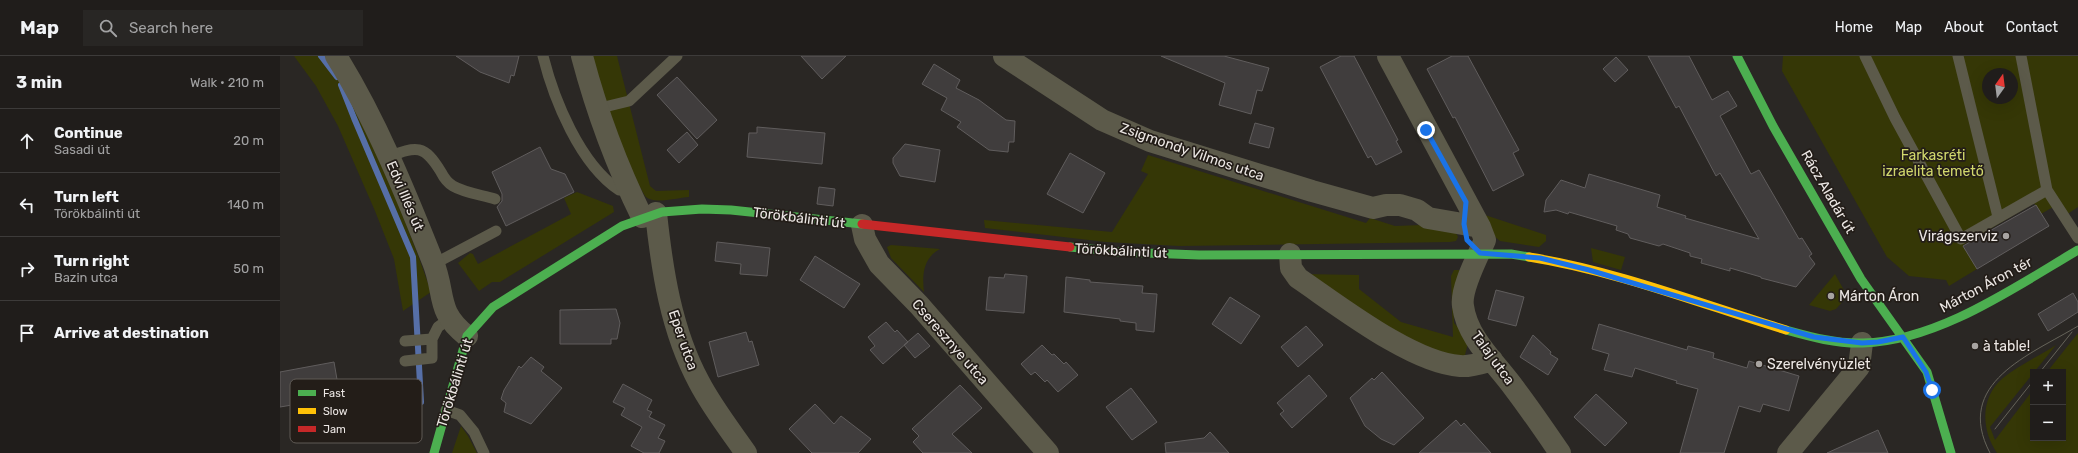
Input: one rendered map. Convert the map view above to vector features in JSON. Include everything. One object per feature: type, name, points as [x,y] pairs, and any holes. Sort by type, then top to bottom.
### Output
[{"type":"street","name":"Edvi Illés út","points":[[336,56],[351,80],[388,157],[434,264],[449,319],[455,327],[467,336]]},
{"type":"street","points":[[582,56],[596,109],[610,147],[628,187],[649,215]]},
{"type":"street","name":"Zsigmondy Vilmos utca","points":[[1004,56],[1102,120],[1124,131],[1202,158],[1373,208],[1386,205],[1400,205],[1417,210],[1428,218],[1472,225]]},
{"type":"street","points":[[1388,56],[1466,202],[1472,225],[1467,240],[1480,253]]},
{"type":"street","name":"Rácz Aladár út","points":[[1737,56],[1774,126],[1861,279],[1926,372],[1951,453]]},
{"type":"street","name":"Törökbálinti út","points":[[434,453],[467,336],[493,307],[622,226],[649,215],[676,209],[703,208],[1102,251],[1199,254],[1480,253],[1540,258],[1589,270],[1810,336],[1862,343],[1878,342],[1903,337]]},
{"type":"street","name":"Eper utca","points":[[649,215],[662,264],[675,324],[689,364],[715,410],[746,453]]},
{"type":"street","name":"Cseresznye utca","points":[[862,225],[865,240],[879,264],[918,305],[1048,453]]},
{"type":"street","name":"Márton Áron tér","points":[[1903,337],[1938,326],[1971,312],[2078,250]]},
{"type":"street","name":"Talaj utca","points":[[1480,253],[1463,295],[1463,306],[1475,337],[1560,453]]},
{"type":"street","points":[[1290,254],[1291,268],[1298,278],[1391,339],[1420,355],[1446,364],[1461,367],[1492,360]]},
{"type":"street","points":[[1788,453],[1859,367],[1862,343]]},
{"type":"lane","points":[[543,56],[554,96],[586,154],[605,181],[619,190],[628,187]]},
{"type":"lane","points":[[596,109],[629,100],[677,56]]},
{"type":"lane","points":[[1865,56],[1894,118],[1960,239],[2047,190]]},
{"type":"lane","points":[[1958,56],[1998,217]]},
{"type":"lane","points":[[2021,56],[2047,190],[2078,238]]},
{"type":"lane","points":[[388,157],[405,151],[423,150],[432,156],[444,179],[453,186],[495,199]]},
{"type":"lane","points":[[434,264],[496,231]]},
{"type":"lane","points":[[407,340],[428,339],[438,327],[449,319]]},
{"type":"lane","points":[[406,361],[432,358],[428,339]]},
{"type":"lane","points":[[446,410],[460,415],[474,432],[484,453]]},
{"type":"green space","points":[[294,56],[325,56],[354,104],[378,155],[431,292],[403,311],[394,259],[375,211],[338,126],[316,86]]},
{"type":"green space","points":[[589,56],[617,56],[650,186],[656,191],[689,190],[689,197],[659,201],[649,199],[645,196],[616,144]]},
{"type":"green space","name":"Farkasréti izraelita temető","points":[[1783,56],[2078,56],[2078,207],[2060,219],[2053,207],[2041,214],[2034,203],[1963,245],[1977,269],[1949,286],[1946,280],[1909,276],[1887,257],[1782,71]]},
{"type":"green space","points":[[1148,155],[1366,223],[1370,218],[1395,226],[1422,225],[1456,233],[1458,237],[1456,241],[1450,242],[1179,246],[1106,242],[985,228],[984,220],[1112,232],[1148,174],[1141,171]]},
{"type":"green space","points":[[577,192],[613,206],[614,212],[500,282],[492,282],[479,291],[458,263],[470,253],[473,254],[478,264],[571,214],[564,198]]},
{"type":"green space","points":[[1482,214],[1546,235],[1546,241],[1539,247],[1500,241],[1494,236]]},
{"type":"green space","points":[[891,245],[940,249],[930,257],[927,262],[923,279],[924,292],[891,258],[887,247]]},
{"type":"green space","points":[[1591,248],[1625,257],[1621,270],[1593,262]]},
{"type":"green space","points":[[1454,270],[1459,270],[1460,275],[1453,296],[1454,323],[1469,339],[1465,355],[1457,359],[1427,353],[1302,274],[1359,275],[1359,289],[1401,322],[1453,337],[1451,276]]},
{"type":"green space","points":[[1835,274],[1845,292],[1845,299],[1836,309],[1830,311],[1809,305]]},
{"type":"green space","points":[[2078,333],[2078,453],[1997,453],[1988,434],[1986,424],[1985,414],[1990,394],[1995,386],[2009,373],[2056,345],[2037,369],[2030,369],[2030,377],[1990,427],[1995,440],[2030,394],[2030,441],[2066,441],[2066,369],[2049,369]]},
{"type":"green space","points":[[461,426],[468,436],[477,453],[452,453]]},
{"type":"building","points":[[456,56],[519,56],[514,76],[511,75],[509,83],[480,72]]},
{"type":"building","points":[[801,56],[846,56],[822,79]]},
{"type":"building","points":[[1161,56],[1224,56],[1269,68],[1262,91],[1257,90],[1251,114],[1219,105],[1225,83]]},
{"type":"building","points":[[1341,56],[1354,56],[1398,140],[1396,141],[1402,152],[1376,165],[1371,156],[1368,158],[1320,67]]},
{"type":"building","points":[[1452,56],[1468,56],[1519,150],[1513,153],[1524,175],[1493,191],[1455,117],[1453,118],[1427,69]]},
{"type":"building","points":[[1648,56],[1689,56],[1712,100],[1728,91],[1737,106],[1720,116],[1751,174],[1759,170],[1799,239],[1802,238],[1812,254],[1809,256],[1815,264],[1796,287],[1730,268],[1730,271],[1701,263],[1702,259],[1690,256],[1690,253],[1663,244],[1659,246],[1630,238],[1628,234],[1616,230],[1617,226],[1569,212],[1568,214],[1556,210],[1544,212],[1546,200],[1561,180],[1585,188],[1589,174],[1660,195],[1657,207],[1686,216],[1685,218],[1759,239],[1720,173],[1716,176],[1679,106],[1676,108]]},
{"type":"building","points":[[1616,57],[1628,70],[1615,82],[1603,69]]},
{"type":"building","points":[[934,64],[960,80],[956,88],[979,100],[1006,120],[1015,121],[1014,142],[1009,142],[1008,152],[989,150],[957,127],[961,122],[941,110],[947,98],[922,84]]},
{"type":"building","points":[[677,77],[717,120],[697,139],[657,95]]},
{"type":"building","points":[[1255,123],[1274,128],[1269,148],[1249,143]]},
{"type":"building","points":[[757,127],[825,133],[822,164],[747,157],[749,133],[757,133]]},
{"type":"building","points":[[687,132],[698,145],[679,163],[667,150]]},
{"type":"building","points":[[905,144],[940,150],[935,182],[900,176],[893,163],[893,158]]},
{"type":"building","points":[[540,147],[551,169],[565,174],[574,192],[506,226],[497,207],[502,201],[502,194],[492,172]]},
{"type":"building","points":[[1070,153],[1105,173],[1083,213],[1047,194]]},
{"type":"building","points":[[819,187],[835,189],[833,206],[817,204]]},
{"type":"building","name":"Virágszerviz","points":[[2036,205],[2049,226],[1977,269],[1963,246]]},
{"type":"building","points":[[717,242],[770,248],[767,276],[740,274],[741,264],[715,261]]},
{"type":"building","points":[[815,256],[860,284],[844,308],[800,280]]},
{"type":"building","points":[[1005,274],[1027,276],[1024,313],[986,310],[989,277],[1004,278]]},
{"type":"building","points":[[1066,277],[1090,280],[1090,282],[1143,286],[1142,293],[1157,294],[1154,332],[1136,330],[1136,323],[1120,321],[1120,319],[1064,312]]},
{"type":"building","points":[[1496,290],[1524,297],[1516,326],[1488,319]]},
{"type":"building","points":[[2073,293],[2078,302],[2078,312],[2048,331],[2038,314]]},
{"type":"building","points":[[1230,297],[1260,316],[1241,344],[1212,324]]},
{"type":"building","points":[[616,309],[620,323],[617,339],[611,339],[611,344],[560,344],[560,310]]},
{"type":"building","points":[[886,322],[895,332],[897,330],[908,342],[883,364],[870,350],[875,346],[868,337]]},
{"type":"building","points":[[1599,324],[1687,350],[1688,346],[1714,353],[1713,358],[1747,368],[1749,361],[1799,376],[1789,411],[1763,404],[1760,412],[1739,406],[1724,453],[1680,453],[1698,389],[1676,383],[1677,381],[1635,368],[1632,377],[1604,370],[1609,354],[1592,349]]},
{"type":"building","points":[[1306,326],[1323,345],[1298,367],[1281,347]]},
{"type":"building","points":[[746,332],[749,342],[752,341],[759,365],[718,377],[709,342]]},
{"type":"building","points":[[918,333],[930,346],[915,358],[904,345]]},
{"type":"building","points":[[1533,335],[1551,352],[1550,354],[1558,359],[1548,375],[1520,357]]},
{"type":"building","points":[[1042,345],[1064,364],[1066,362],[1078,375],[1058,392],[1047,380],[1045,382],[1035,372],[1031,375],[1021,364]]},
{"type":"building","points":[[531,357],[544,367],[541,371],[562,388],[531,424],[504,412],[506,403],[501,399],[504,390],[519,366],[521,368]]},
{"type":"building","points":[[334,362],[337,379],[290,379],[290,405],[280,407],[280,372]]},
{"type":"building","points":[[1382,372],[1424,418],[1394,445],[1381,439],[1365,426],[1350,398],[1372,378],[1374,380]]},
{"type":"building","points":[[1309,375],[1327,396],[1292,428],[1280,414],[1284,411],[1277,403]]},
{"type":"building","points":[[623,384],[652,400],[647,410],[652,412],[649,417],[665,425],[658,438],[665,441],[659,453],[644,453],[631,446],[642,427],[621,415],[625,408],[613,402]]},
{"type":"building","points":[[960,385],[982,408],[952,434],[972,453],[923,453],[913,442],[919,436],[912,429]]},
{"type":"building","points":[[1131,388],[1157,422],[1132,440],[1106,407]]},
{"type":"building","points":[[1596,394],[1627,423],[1605,446],[1574,417]]},
{"type":"building","points":[[815,404],[834,424],[841,416],[871,439],[858,453],[812,453],[789,429]]},
{"type":"building","points":[[1456,420],[1461,426],[1464,423],[1491,453],[1419,453]]},
{"type":"building","points":[[1878,430],[1888,453],[1827,453]]},
{"type":"building","points":[[1210,432],[1229,453],[1166,453],[1165,443],[1204,438]]},
{"type":"waterway","points":[[321,56],[337,77]]},
{"type":"waterway","points":[[341,85],[413,257],[420,379]]},
{"type":"tram line","points":[[1990,453],[1981,429],[1981,408],[1989,390],[2002,374],[2019,360],[2078,326]]},
{"type":"tram line","points":[[2042,369],[2072,332]]},
{"type":"tram line","points":[[1995,429],[2030,385]]},
{"type":"traffic: fast","points":[[1737,56],[1773,126],[1861,279],[1927,372],[1951,453]]},
{"type":"traffic: fast","points":[[434,453],[467,336],[493,307],[622,226],[662,212],[702,209],[731,210],[862,224]]},
{"type":"traffic: fast","points":[[1070,247],[1120,252],[1199,255],[1511,254],[1529,257]]},
{"type":"traffic: fast","points":[[1786,330],[1824,340],[1853,343],[1891,340],[1919,333],[1975,310],[2078,250]]},
{"type":"traffic: slow","points":[[1529,257],[1562,263],[1627,279],[1786,330]]},
{"type":"traffic: jam","points":[[862,224],[1070,247]]},
{"type":"place","name":"Virágszerviz","points":[[2006,236]]},
{"type":"place","name":"Márton Áron","points":[[1831,296]]},
{"type":"place","name":"à table!","points":[[1975,346]]},
{"type":"place","name":"Szerelvényüzlet","points":[[1759,364]]},
{"type":"route","points":[[1426,130],[1466,202],[1464,224],[1467,240],[1480,253],[1511,254],[1540,258],[1589,270],[1814,337],[1862,343],[1878,342],[1903,337],[1926,372],[1932,390]]}]
